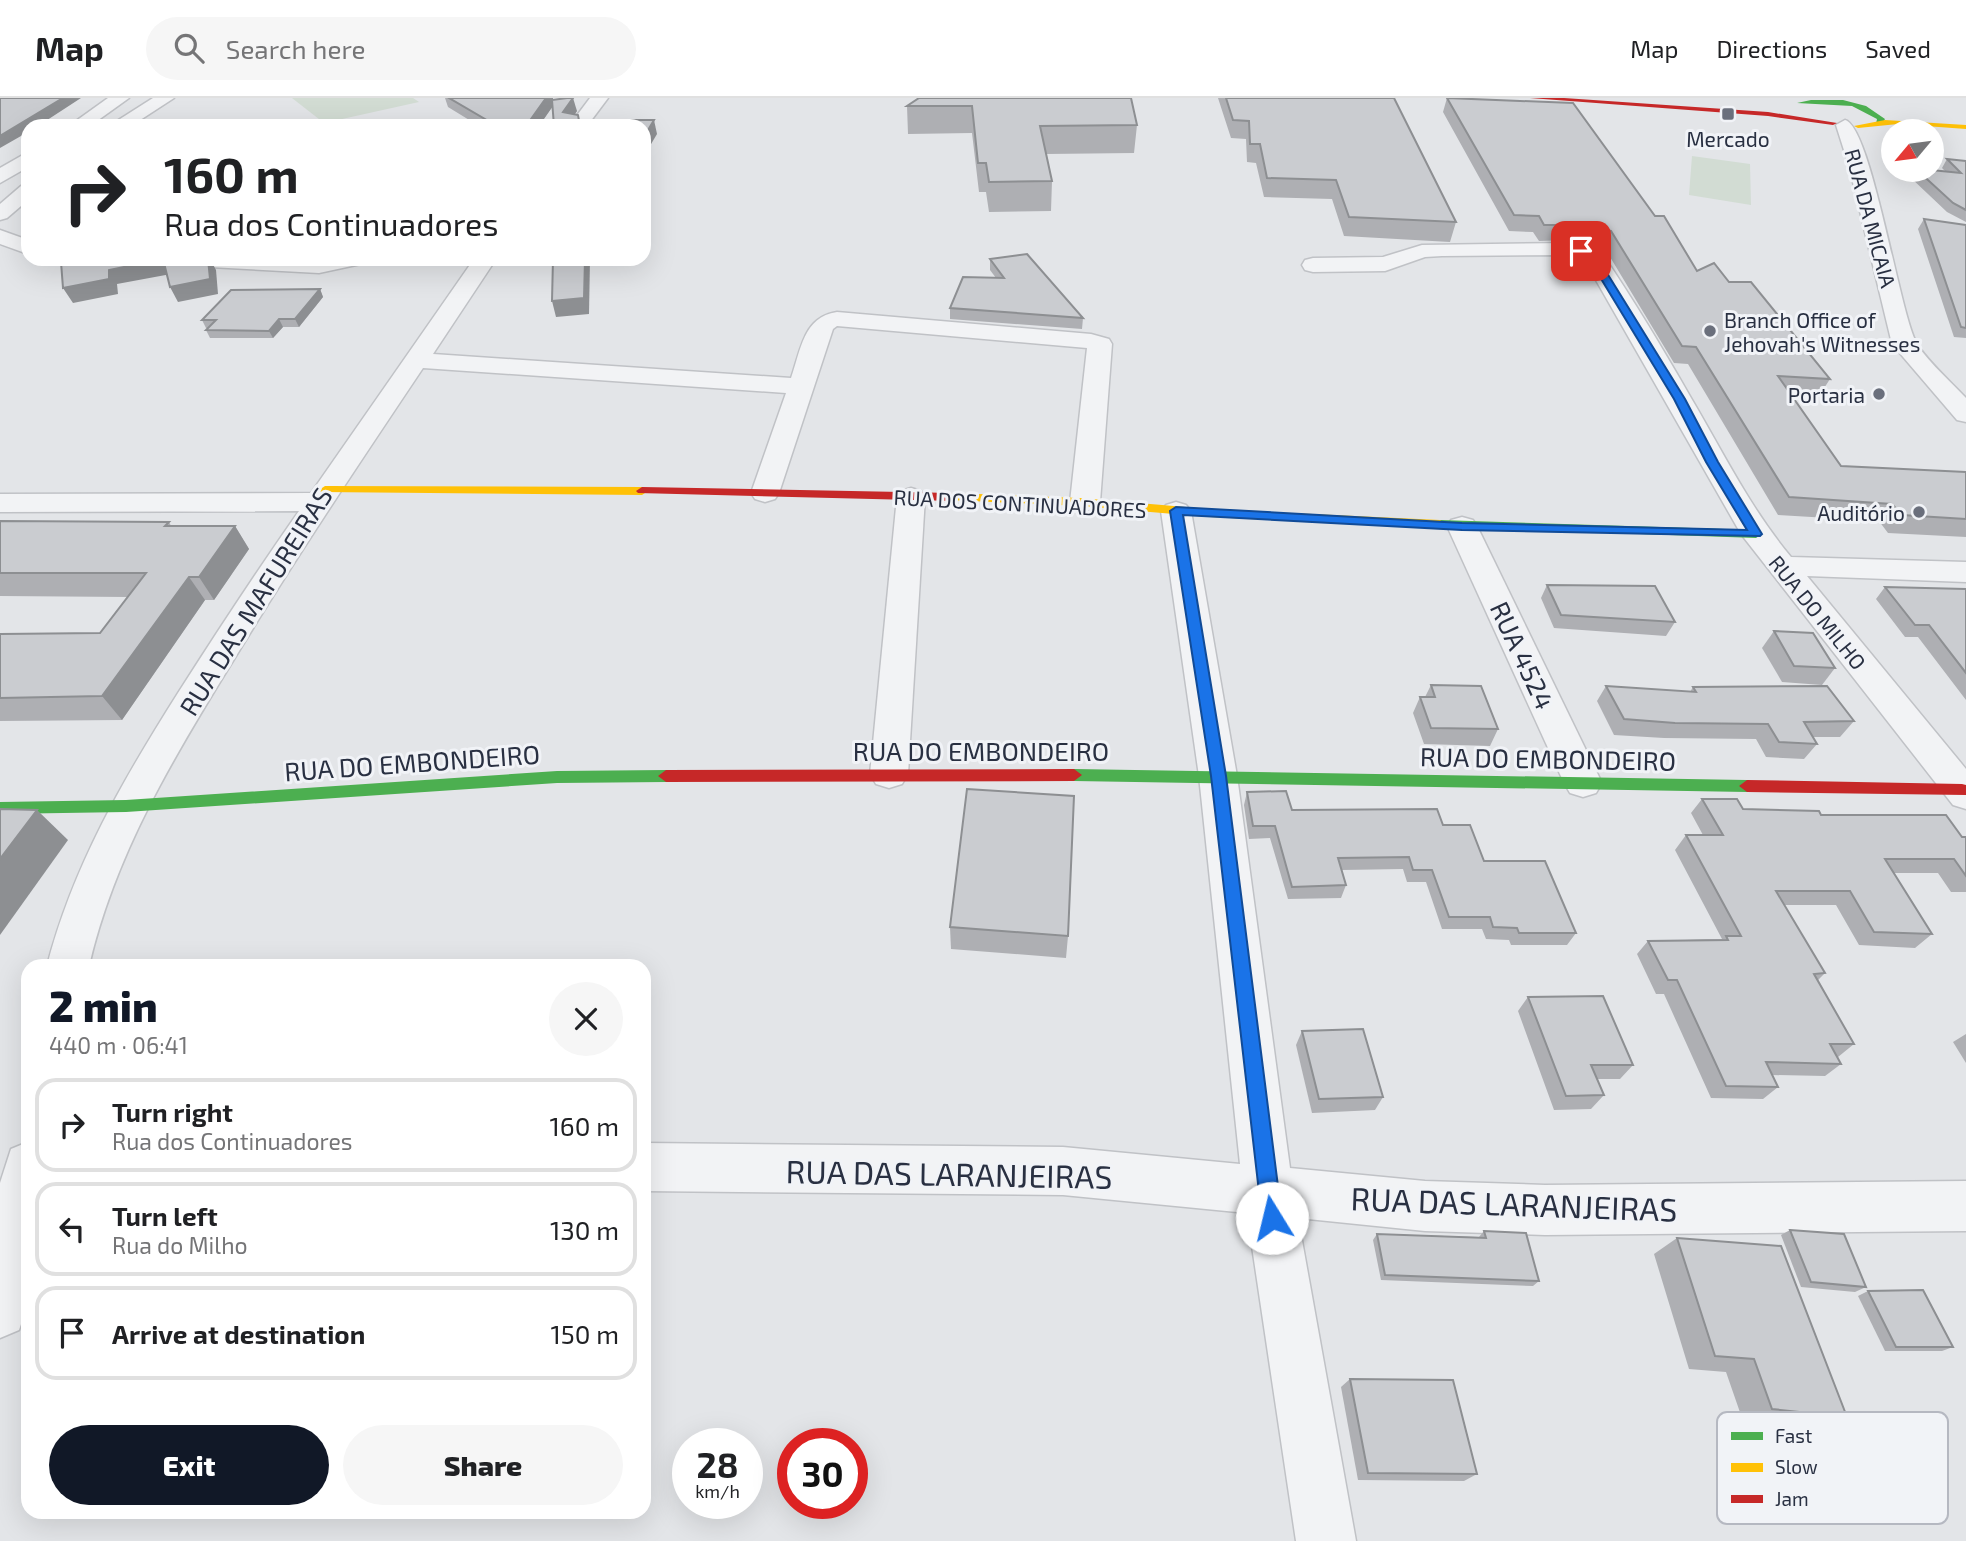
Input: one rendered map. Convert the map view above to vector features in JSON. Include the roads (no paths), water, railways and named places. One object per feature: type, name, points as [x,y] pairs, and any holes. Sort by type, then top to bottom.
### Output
[{"type":"street","points":[[88,119],[120,98]]},
{"type":"street","points":[[130,119],[165,98]]},
{"type":"street","points":[[583,119],[599,98]]},
{"type":"street","points":[[1534,98],[1768,114],[1966,119]]},
{"type":"street","points":[[1666,98],[1748,104],[1812,102],[1843,117]]},
{"type":"street","points":[[1812,102],[1805,106],[1807,113],[1843,117],[1873,112],[1881,120],[1878,122],[1918,122],[1966,127]]},
{"type":"street","name":"RUA DA MICAIA","points":[[1843,117],[1904,344],[1966,414]]},
{"type":"street","points":[[0,177],[21,163]]},
{"type":"street","points":[[0,214],[21,196]]},
{"type":"street","points":[[0,236],[21,245]]},
{"type":"street","name":"RUA DO MILHO","points":[[1313,265],[1385,264],[1422,251],[1570,249],[1593,257],[1679,399],[1712,462],[1756,534],[1964,793]]},
{"type":"street","name":"RUA DAS MAFUREIRAS","points":[[70,959],[82,911],[127,806],[321,496],[480,266]]},
{"type":"street","points":[[765,493],[821,328],[825,322],[832,320],[929,325],[1097,342],[1100,347],[1085,502]]},
{"type":"street","points":[[416,360],[801,386]]},
{"type":"street","name":"RUA DOS CONTINUADORES","points":[[0,503],[685,490],[1085,502],[1176,511],[1462,526],[1756,534]]},
{"type":"street","points":[[889,774],[911,497]]},
{"type":"street","points":[[1176,511],[1218,776],[1268,1191],[1326,1541]]},
{"type":"street","name":"RUA 4524","points":[[1462,526],[1583,783]]},
{"type":"street","points":[[1781,566],[1966,572]]},
{"type":"street","name":"RUA DO EMBONDEIRO","points":[[0,807],[127,806],[557,777],[889,774],[1218,776],[1964,793]]},
{"type":"street","name":"RUA DAS LARANJEIRAS","points":[[651,1167],[1062,1171],[1425,1206],[1545,1210],[1966,1206]]},
{"type":"street","points":[[0,1311],[19,1259],[21,1239]]},
{"type":"place","name":"Mercado","points":[[1728,114]]},
{"type":"place","name":"Branch Office of Jehovah's Witnesses","points":[[1710,331]]},
{"type":"place","name":"Portaria","points":[[1879,394]]},
{"type":"place","name":"Auditório","points":[[1919,512]]}]
